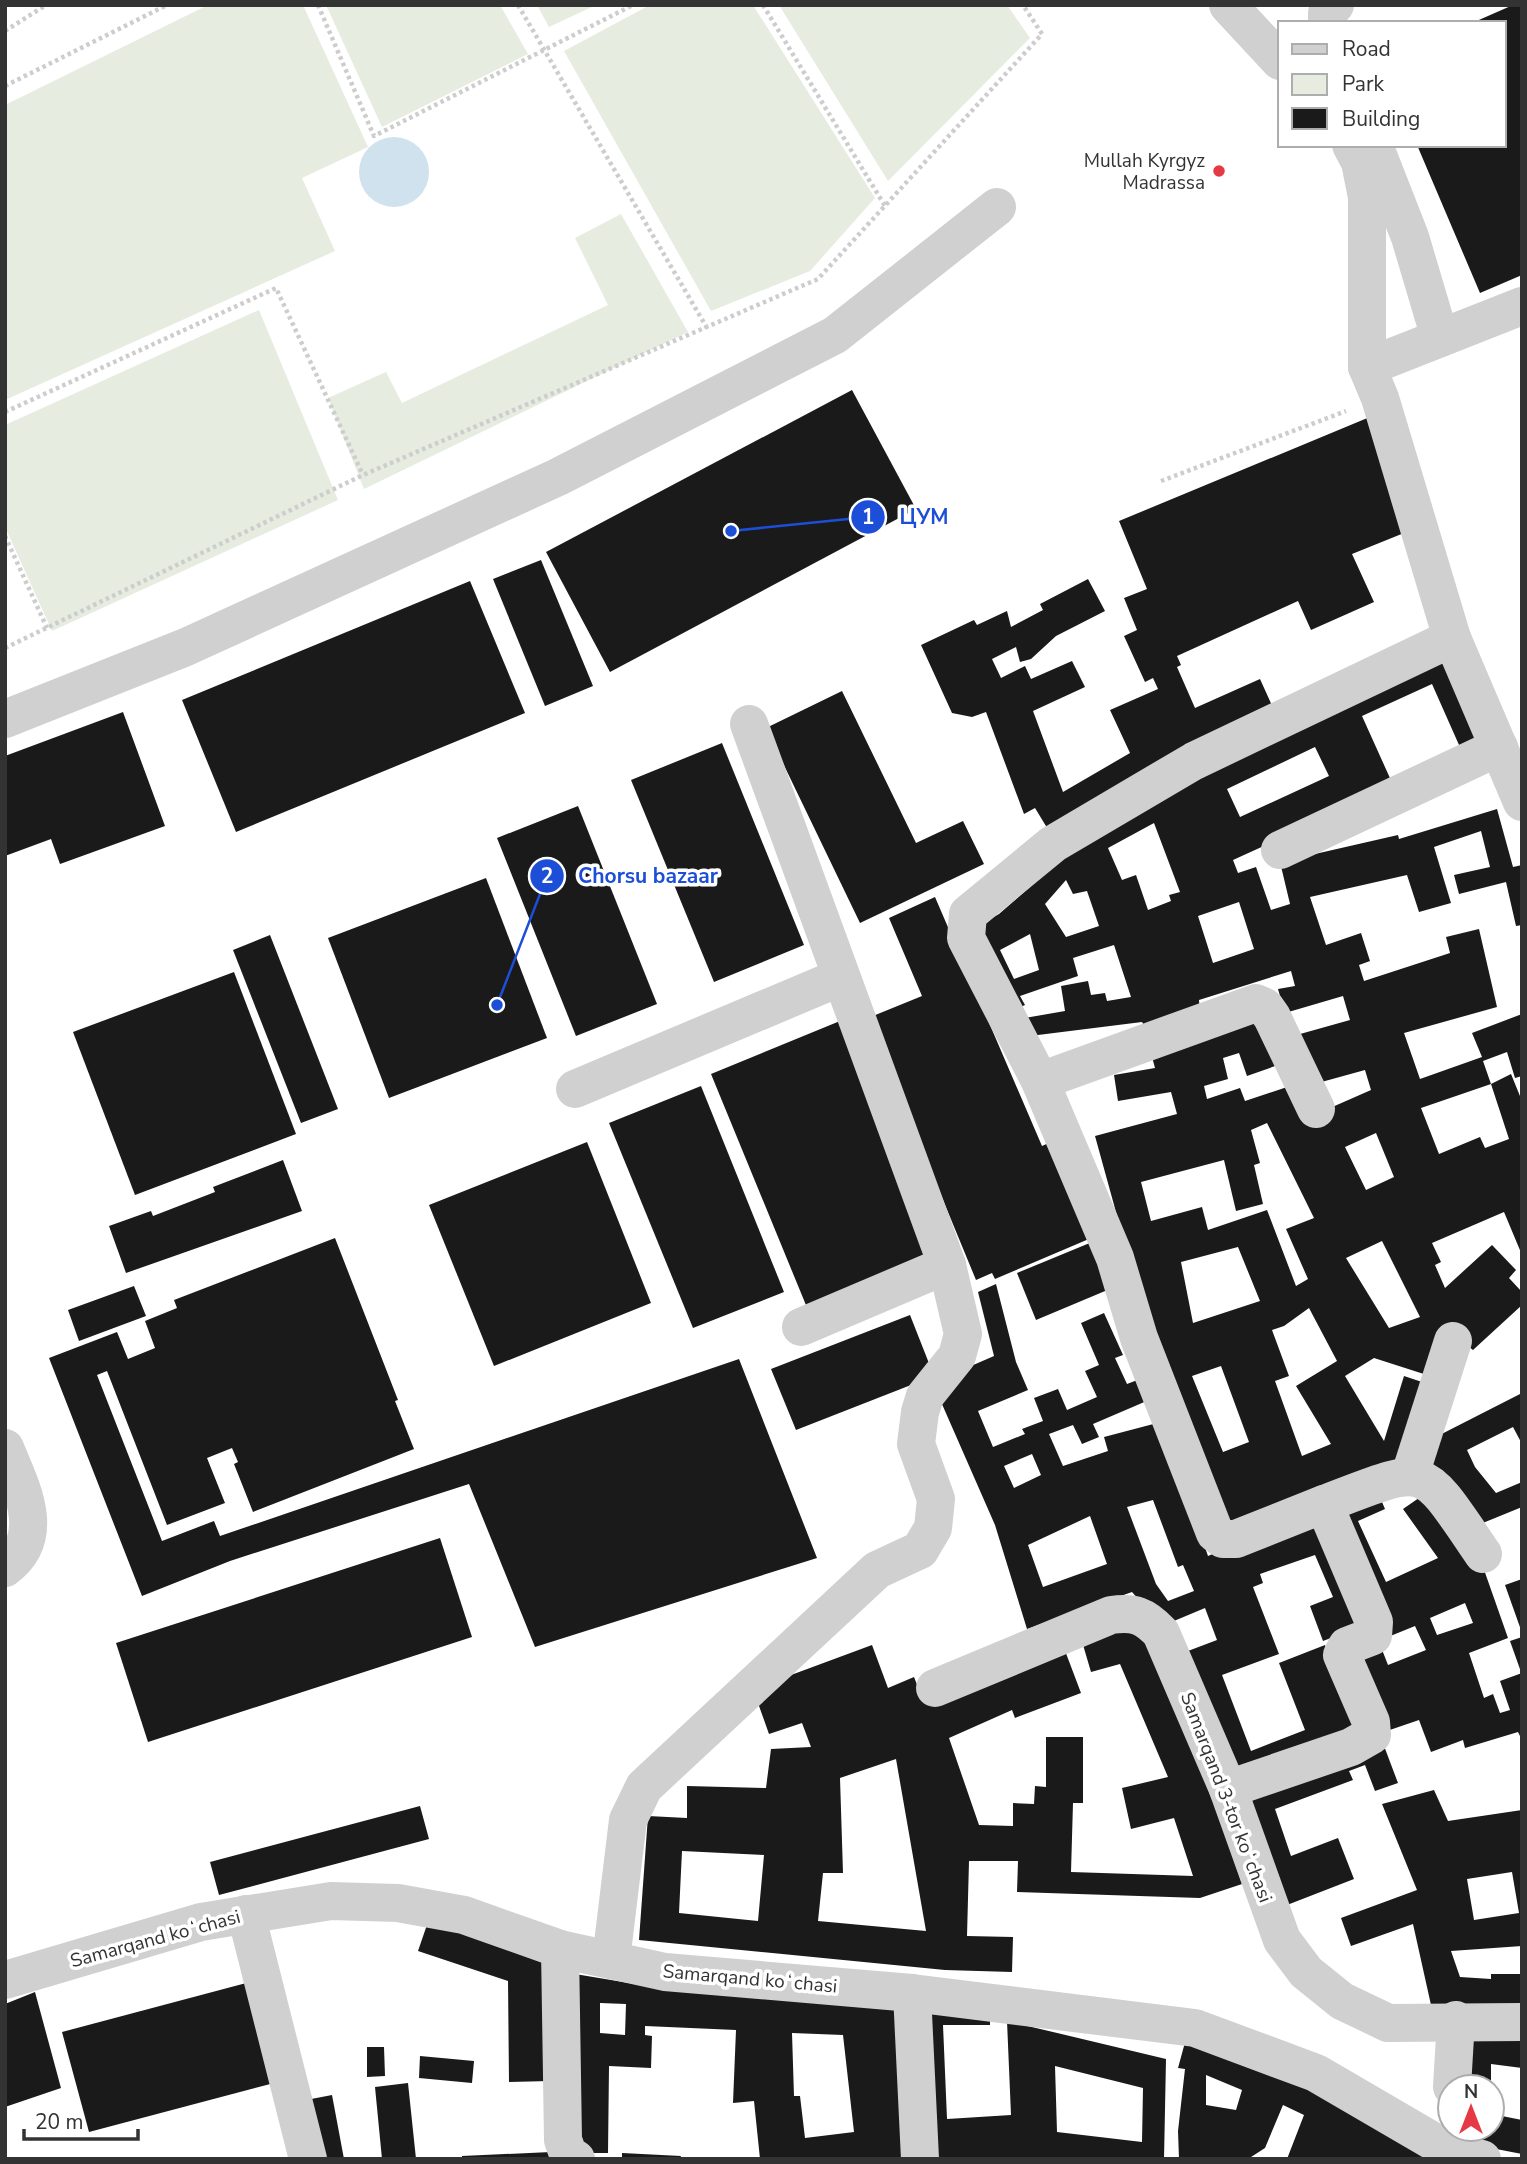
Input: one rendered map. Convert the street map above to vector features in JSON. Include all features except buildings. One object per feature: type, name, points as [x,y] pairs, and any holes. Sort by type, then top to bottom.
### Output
[{"type":"street","points":[[1228,5],[1278,59]]},
{"type":"street","points":[[1326,21],[1327,13],[1335,5]]},
{"type":"street","points":[[1352,147],[1360,162],[1367,197],[1373,383],[1452,638],[1522,802]]},
{"type":"street","points":[[1375,147],[1410,237],[1440,338]]},
{"type":"street","points":[[5,719],[186,647],[558,477],[835,335],[997,207]]},
{"type":"street","points":[[1373,383],[1440,338],[1522,306]]},
{"type":"street","points":[[1452,638],[1194,761],[1053,844],[968,914],[966,938],[1040,1082],[1115,1258],[1139,1339],[1215,1532],[1223,1539],[1236,1539],[1396,1476],[1410,1475],[1423,1478],[1439,1490],[1482,1554]]},
{"type":"street","points":[[611,1960],[628,1820],[644,1787],[877,1570],[920,1550],[933,1528],[936,1499],[916,1444],[920,1412],[925,1396],[957,1356],[963,1334],[947,1265],[749,723]]},
{"type":"street","points":[[1280,850],[1499,747]]},
{"type":"street","points":[[575,1089],[841,977]]},
{"type":"street","points":[[1040,1082],[1256,1003],[1265,1007],[1272,1017],[1316,1109]]},
{"type":"street","points":[[801,1326],[947,1265]]},
{"type":"street","points":[[1410,1475],[1453,1341]]},
{"type":"street","points":[[5,1448],[28,1504],[29,1528],[24,1546],[5,1568]]},
{"type":"street","points":[[1228,1789],[1351,1747],[1374,1732],[1342,1655],[1347,1646],[1373,1636],[1374,1622],[1324,1504]]},
{"type":"street","name":"Samarqand 3-tor koʻchasi","points":[[934,1688],[1111,1615],[1133,1613],[1147,1618],[1161,1633],[1228,1789],[1282,1940],[1306,1972],[1342,2001],[1388,2023],[1456,2020],[1522,2022]]},
{"type":"street","name":"Samarqand koʻchasi","points":[[5,1980],[201,1922],[331,1900],[398,1903],[464,1915],[560,1949],[665,1972],[912,1993],[1195,2028],[1316,2073],[1457,2146]]},
{"type":"street","points":[[246,1914],[308,2159]]},
{"type":"street","points":[[560,1949],[563,2140],[568,2154],[576,2159]]},
{"type":"street","points":[[912,1993],[920,2159]]},
{"type":"street","points":[[1453,2073],[1456,2020]]},
{"type":"path","points":[[5,31],[46,5]]},
{"type":"path","points":[[5,86],[167,5]]},
{"type":"path","points":[[318,5],[374,136],[633,5]]},
{"type":"path","points":[[518,5],[707,328]]},
{"type":"path","points":[[762,5],[885,206]]},
{"type":"path","points":[[5,648],[363,475],[818,279],[1042,34],[1023,5]]},
{"type":"path","points":[[5,412],[276,288],[363,475]]},
{"type":"path","points":[[1161,481],[1373,383]]},
{"type":"path","points":[[5,536],[47,628]]},
{"type":"green space","points":[[208,5],[303,5],[368,147],[302,178],[335,251],[5,400],[5,105]]},
{"type":"green space","points":[[326,5],[500,5],[528,54],[382,127]]},
{"type":"green space","points":[[537,5],[596,5],[549,27]]},
{"type":"green space","points":[[650,5],[753,5],[875,198],[810,271],[711,311],[564,51]]},
{"type":"green space","points":[[779,5],[1007,5],[1030,38],[888,181]]},
{"type":"green space","points":[[621,214],[688,332],[364,489],[328,398],[386,372],[402,403],[608,305],[575,238]]},
{"type":"green space","points":[[259,310],[338,500],[52,631],[5,527],[5,425]]},
{"type":"water","points":[[394,137],[413,143],[423,153],[429,172],[423,191],[413,201],[394,207],[375,201],[365,191],[359,172],[365,153],[375,143]]},
{"type":"place","name":"Mullah Kyrgyz Madrassa","points":[[1219,171]]},
{"type":"place","name":"ЦУМ","points":[[731,531]]},
{"type":"place","name":"Chorsu bazaar","points":[[497,1005]]}]
